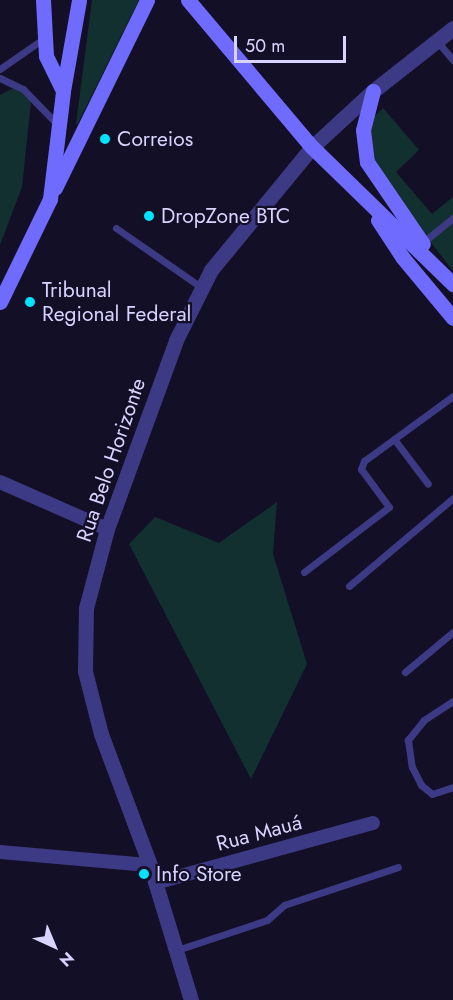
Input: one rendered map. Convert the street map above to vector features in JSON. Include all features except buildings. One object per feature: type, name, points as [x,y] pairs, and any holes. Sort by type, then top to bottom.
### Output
[{"type":"main road","points":[[43,0],[43,39],[52,75],[63,91]]},
{"type":"main road","points":[[50,198],[63,91],[79,0]]},
{"type":"main road","points":[[0,302],[147,0]]},
{"type":"main road","points":[[188,0],[312,147],[366,202],[438,266]]},
{"type":"main road","points":[[373,91],[363,130],[367,162],[438,266],[453,284]]},
{"type":"main road","points":[[366,202],[403,258],[453,318]]},
{"type":"street","name":"Rua Belo Horizonte","points":[[191,1000],[150,865],[101,734],[85,671],[86,608],[107,530],[176,340],[201,287],[246,224],[312,147],[373,91],[453,28]]},
{"type":"street","points":[[0,482],[107,530]]},
{"type":"street","name":"Rua Mauá","points":[[155,883],[373,823]]},
{"type":"street","points":[[0,852],[150,865]]},
{"type":"lane","points":[[0,69],[43,39]]},
{"type":"lane","points":[[437,41],[453,60]]},
{"type":"lane","points":[[0,78],[23,89],[58,126]]},
{"type":"lane","points":[[422,243],[453,218]]},
{"type":"lane","points":[[116,228],[201,287]]},
{"type":"lane","points":[[304,572],[386,511],[388,503],[361,464],[453,396]]},
{"type":"lane","points":[[394,439],[428,484]]},
{"type":"lane","points":[[349,586],[453,498]]},
{"type":"lane","points":[[405,672],[453,632]]},
{"type":"lane","points":[[453,701],[424,720],[408,740],[412,767],[422,785],[432,794],[453,787]]},
{"type":"lane","points":[[177,950],[267,920],[284,905],[398,867]]},
{"type":"green space","points":[[92,0],[139,0],[77,125],[76,124]]},
{"type":"green space","points":[[15,87],[31,102],[22,187],[0,245],[0,95]]},
{"type":"green space","points":[[383,108],[419,150],[396,172],[432,214],[453,197],[453,271],[371,165],[366,125]]},
{"type":"green space","points":[[277,502],[273,554],[307,664],[251,779],[129,544],[155,517],[219,543]]},
{"type":"place","name":"Correios","points":[[105,139]]},
{"type":"place","name":"DropZone BTC","points":[[149,216]]},
{"type":"place","name":"Tribunal Regional Federal","points":[[30,302]]},
{"type":"place","name":"Info Store","points":[[144,874]]}]
